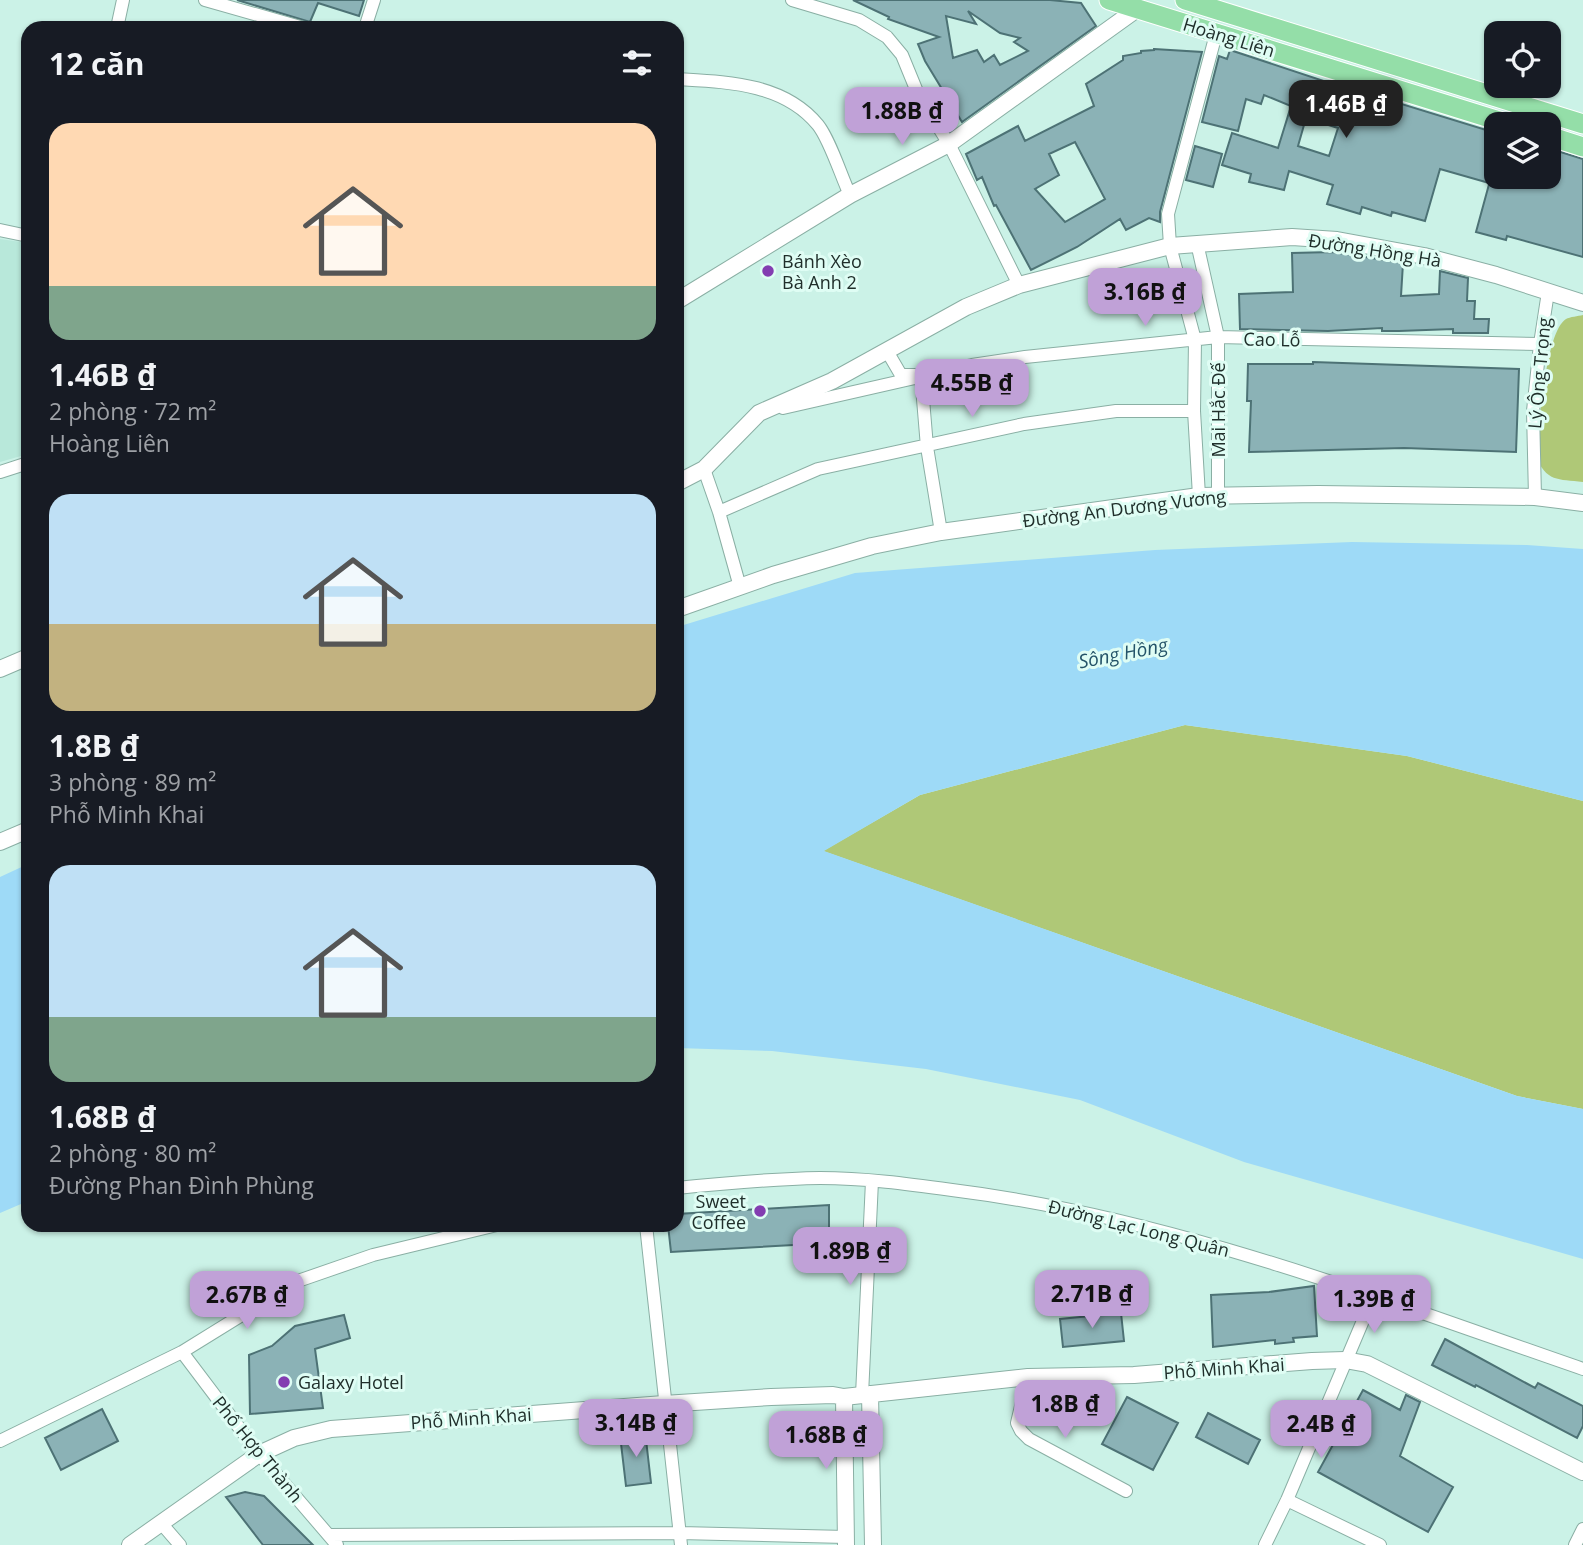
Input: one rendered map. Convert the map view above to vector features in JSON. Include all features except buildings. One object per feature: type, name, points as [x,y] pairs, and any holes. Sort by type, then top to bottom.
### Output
[{"type":"main road","name":"Hoàng Liên","points":[[1109,0],[1138,4],[1216,34],[1484,116]]},
{"type":"main road","name":"Hoàng Liên","points":[[1185,0],[1583,124]]},
{"type":"main road","points":[[1561,140],[1583,147]]},
{"type":"street","points":[[118,21],[123,0]]},
{"type":"street","points":[[205,0],[279,21]]},
{"type":"street","points":[[367,21],[374,0]]},
{"type":"street","points":[[792,0],[859,20],[887,37],[902,55],[918,93],[949,144],[1019,285]]},
{"type":"street","points":[[684,297],[850,195],[949,144],[1138,4]]},
{"type":"street","name":"Mai Hắc Đế","points":[[1199,496],[1194,411],[1195,340],[1170,246],[1168,214],[1216,34]]},
{"type":"street","points":[[684,80],[739,84],[792,100],[819,126],[850,195]]},
{"type":"street","points":[[0,230],[21,234]]},
{"type":"street","name":"Đường Hồng Hà","points":[[684,479],[704,469],[759,414],[832,381],[966,307],[1019,285],[1170,246],[1292,237],[1337,240],[1424,256],[1583,303]]},
{"type":"street","name":"Mai Hắc Đế","points":[[1197,243],[1218,337],[1218,495]]},
{"type":"street","name":"Lý Ông Trọng","points":[[1535,497],[1533,411],[1539,344],[1548,292]]},
{"type":"street","name":"Cao Lỗ","points":[[759,414],[922,375],[1025,357],[1218,337],[1539,344]]},
{"type":"street","points":[[887,351],[901,375],[922,375],[927,447],[941,532]]},
{"type":"street","points":[[719,512],[818,469],[1024,424],[1116,411],[1194,411]]},
{"type":"street","points":[[0,472],[21,465]]},
{"type":"street","points":[[704,469],[740,587]]},
{"type":"street","name":"Đường An Dương Vương","points":[[684,607],[773,575],[872,545],[941,532],[1199,496],[1318,494],[1535,497],[1583,503]]},
{"type":"street","points":[[0,669],[21,660]]},
{"type":"street","points":[[0,842],[21,833]]},
{"type":"street","name":"Đường Lạc Long Quân","points":[[684,1187],[822,1178],[872,1181],[1009,1197],[1094,1213],[1159,1229],[1373,1297],[1583,1369]]},
{"type":"street","points":[[872,1181],[866,1394],[873,1545]]},
{"type":"street","points":[[0,1441],[182,1352],[295,1282],[373,1255],[468,1232]]},
{"type":"street","points":[[647,1232],[680,1539]]},
{"type":"street","points":[[1265,1545],[1287,1500],[1373,1297]]},
{"type":"street","name":"Phố Hợp Thành","points":[[182,1352],[259,1454],[333,1540]]},
{"type":"street","name":"Phỗ Minh Khai","points":[[130,1545],[259,1454],[294,1438],[344,1427],[783,1396],[844,1397],[1028,1377],[1133,1375],[1345,1360],[1367,1364],[1583,1472]]},
{"type":"street","points":[[1028,1377],[1017,1423],[1021,1431],[1029,1439],[1126,1491]]},
{"type":"street","points":[[333,1540],[846,1541],[844,1397]]},
{"type":"street","points":[[1287,1500],[1380,1545]]},
{"type":"street","points":[[161,1523],[180,1545]]},
{"type":"street","points":[[1575,1545],[1583,1529]]},
{"type":"shaded area","points":[[0,239],[21,242],[21,456],[0,462]]},
{"type":"green space","points":[[1583,315],[1583,482],[1554,478],[1544,471],[1536,456],[1544,383],[1553,342],[1566,319]]},
{"type":"green space","points":[[1185,725],[1407,756],[1583,801],[1583,1109],[1517,1096],[823,851],[920,795]]},
{"type":"water","name":"Sông Hồng","points":[[1352,542],[1527,545],[1583,549],[1583,801],[1407,756],[1185,725],[920,795],[824,851],[1517,1096],[1583,1109],[1583,1259],[1244,1162],[1080,1100],[926,1069],[772,1051],[684,1048],[684,625],[855,573],[1155,550]]},
{"type":"water","points":[[21,867],[21,1204],[0,1213],[0,877]]},
{"type":"place","name":"Bánh Xèo Bà Anh 2","points":[[768,271]]},
{"type":"place","name":"Sweet Coffee","points":[[760,1211]]},
{"type":"place","name":"Galaxy Hotel","points":[[284,1382]]}]
